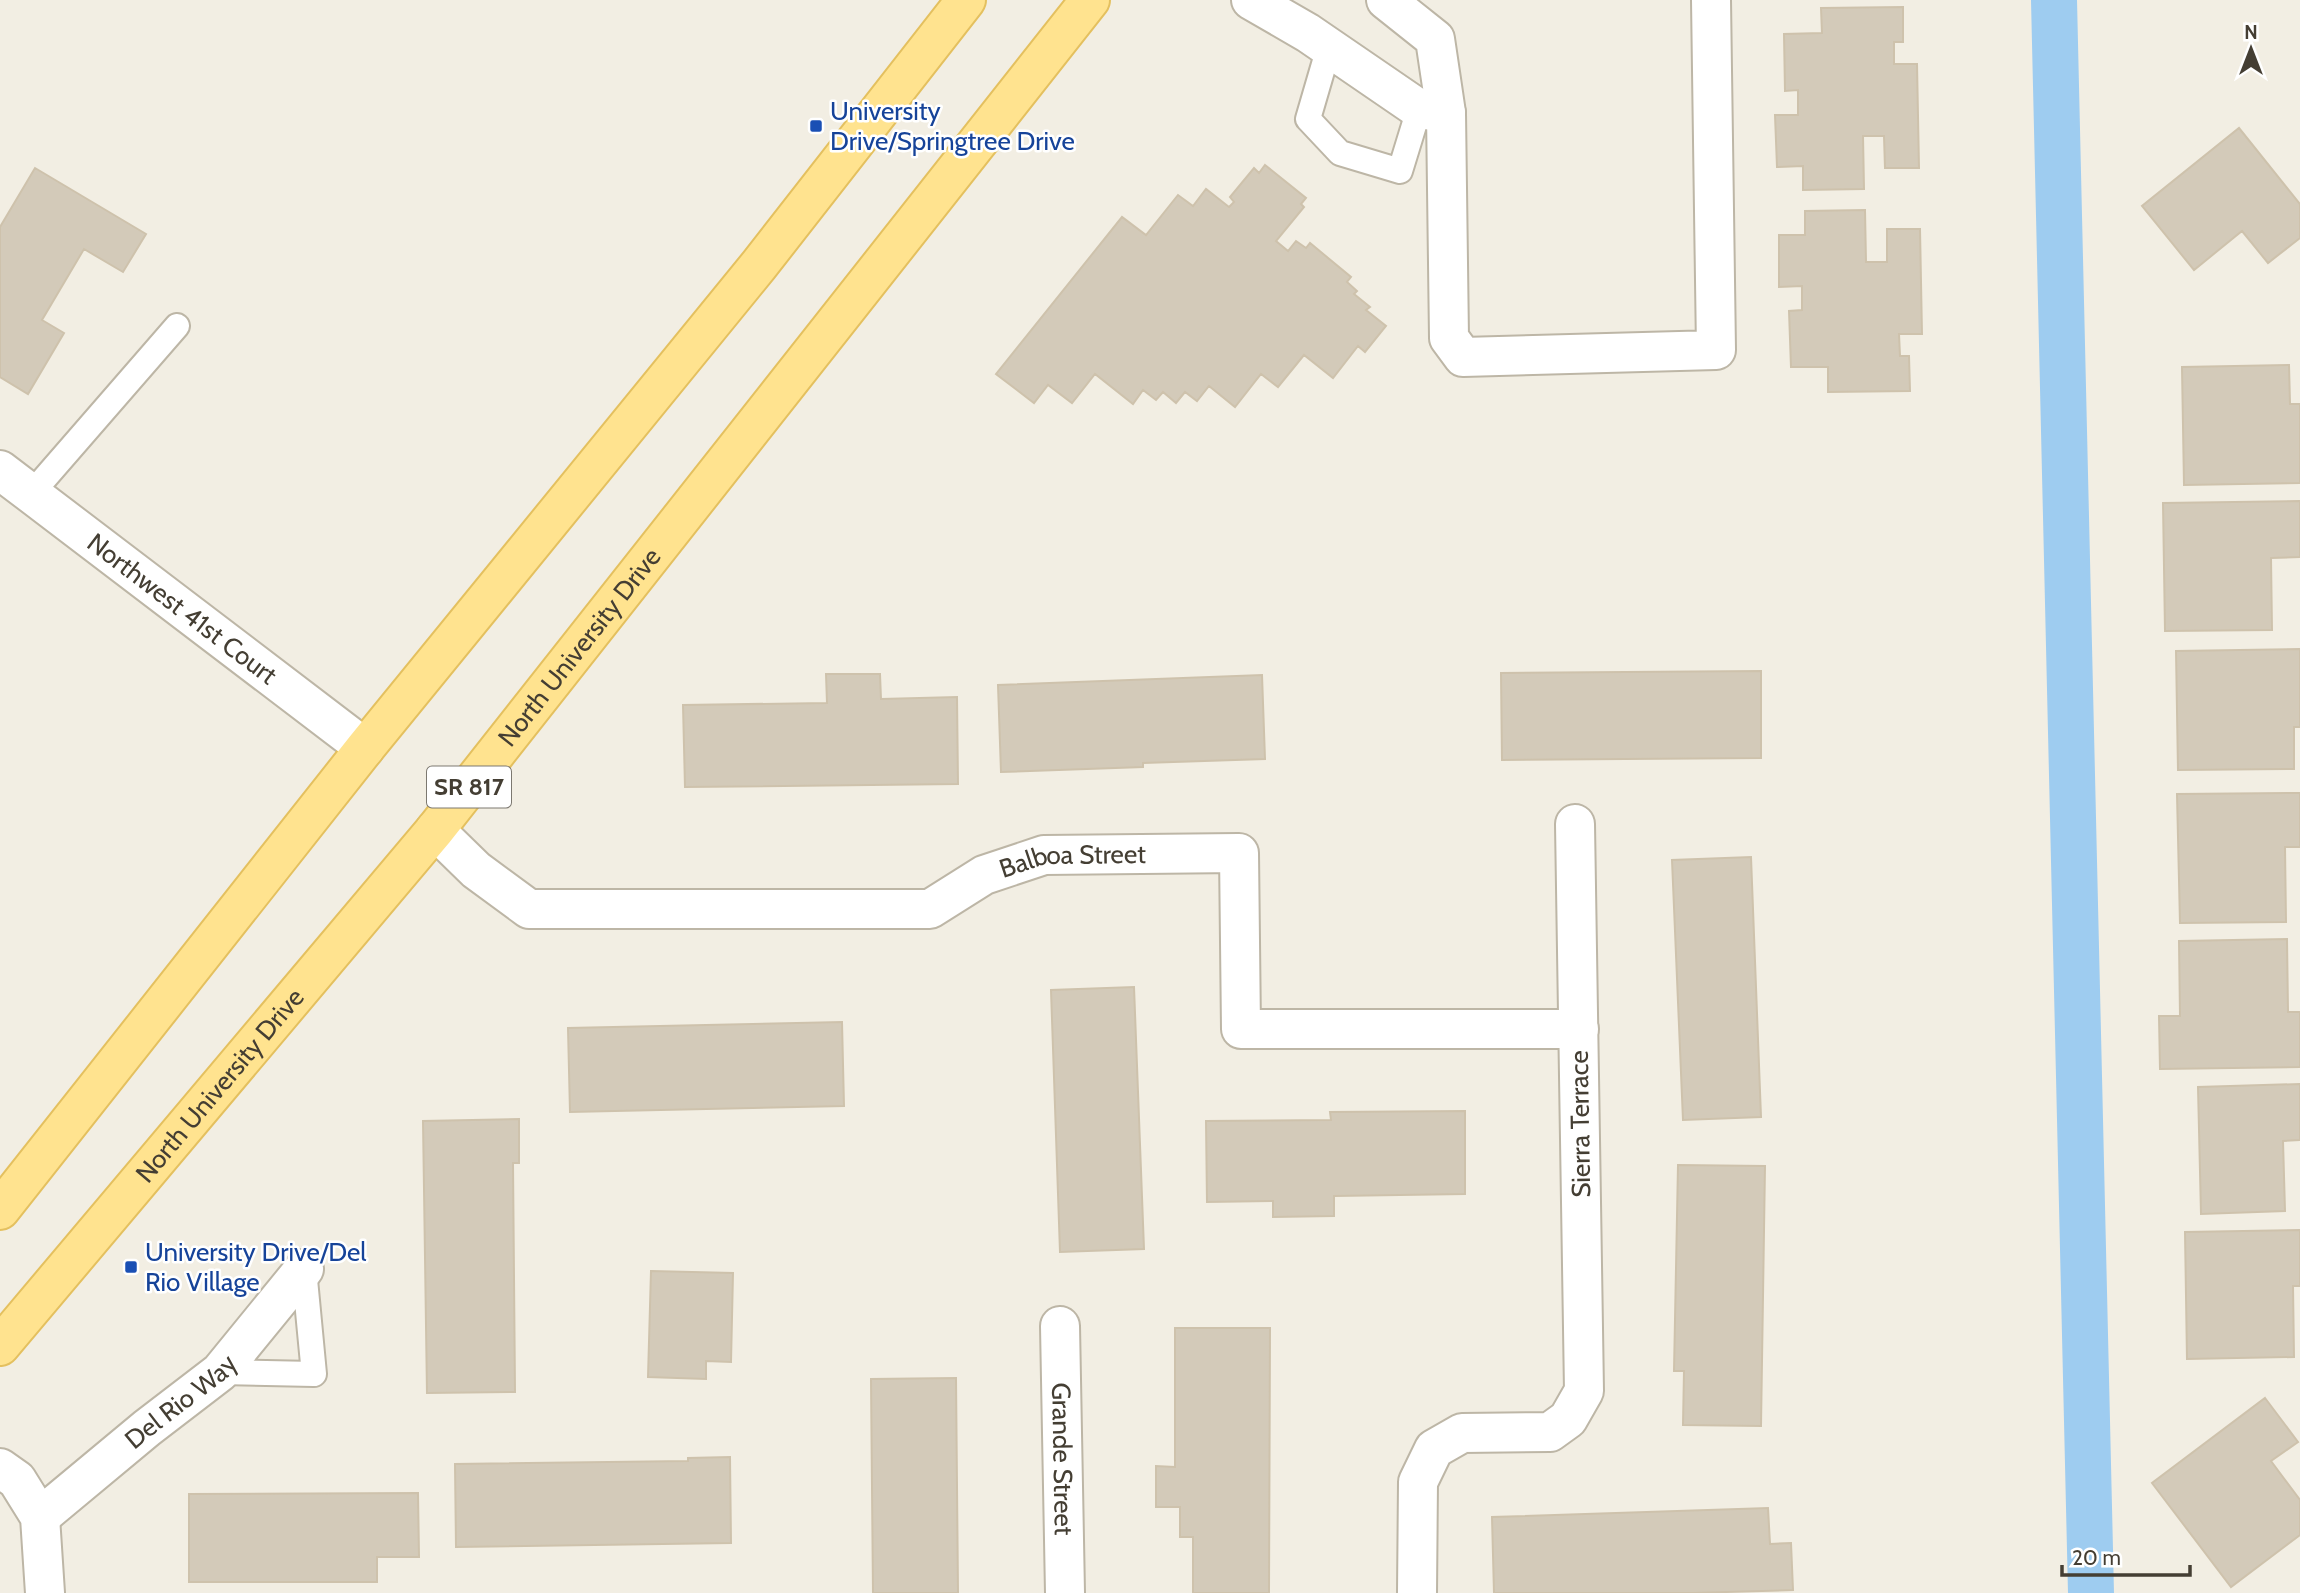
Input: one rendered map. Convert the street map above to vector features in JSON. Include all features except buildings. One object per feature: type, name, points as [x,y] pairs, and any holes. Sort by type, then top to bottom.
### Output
[{"type":"main road","points":[[0,1210],[365,748],[759,265],[966,0]]},
{"type":"main road","points":[[1047,56],[1063,0]]},
{"type":"main road","name":"North University Drive","points":[[0,1346],[435,830],[1090,0]]},
{"type":"street","points":[[1251,0],[1433,111]]},
{"type":"street","points":[[1386,0],[1436,39],[1433,111],[1449,338],[1463,357],[1716,350],[1711,0]]},
{"type":"street","name":"Northwest 41st Court","points":[[0,470],[365,748]]},
{"type":"street","name":"Sierra Terrace","points":[[1417,1593],[1418,1482],[1434,1449],[1462,1433],[1550,1432],[1568,1419],[1584,1391],[1575,824]]},
{"type":"street","name":"Balboa Street","points":[[435,830],[476,870],[529,909],[930,909],[984,875],[1044,855],[1239,853],[1241,1029],[1578,1029]]},
{"type":"street","name":"Del Rio Way","points":[[40,1517],[147,1428],[220,1372],[304,1269]]},
{"type":"street","name":"Grande Street","points":[[1060,1326],[1065,1593]]},
{"type":"street","points":[[0,1468],[17,1480],[40,1517],[46,1593]]},
{"type":"lane","points":[[1329,47],[1308,120],[1340,153],[1400,171],[1433,111]]},
{"type":"lane","points":[[31,494],[177,326]]},
{"type":"lane","points":[[220,1372],[314,1374],[304,1269]]},
{"type":"waterway","points":[[2054,0],[2091,1593]]},
{"type":"place","name":"University Drive/Springtree Drive","points":[[816,126]]},
{"type":"place","name":"University Drive/Del Rio Village","points":[[131,1267]]}]
